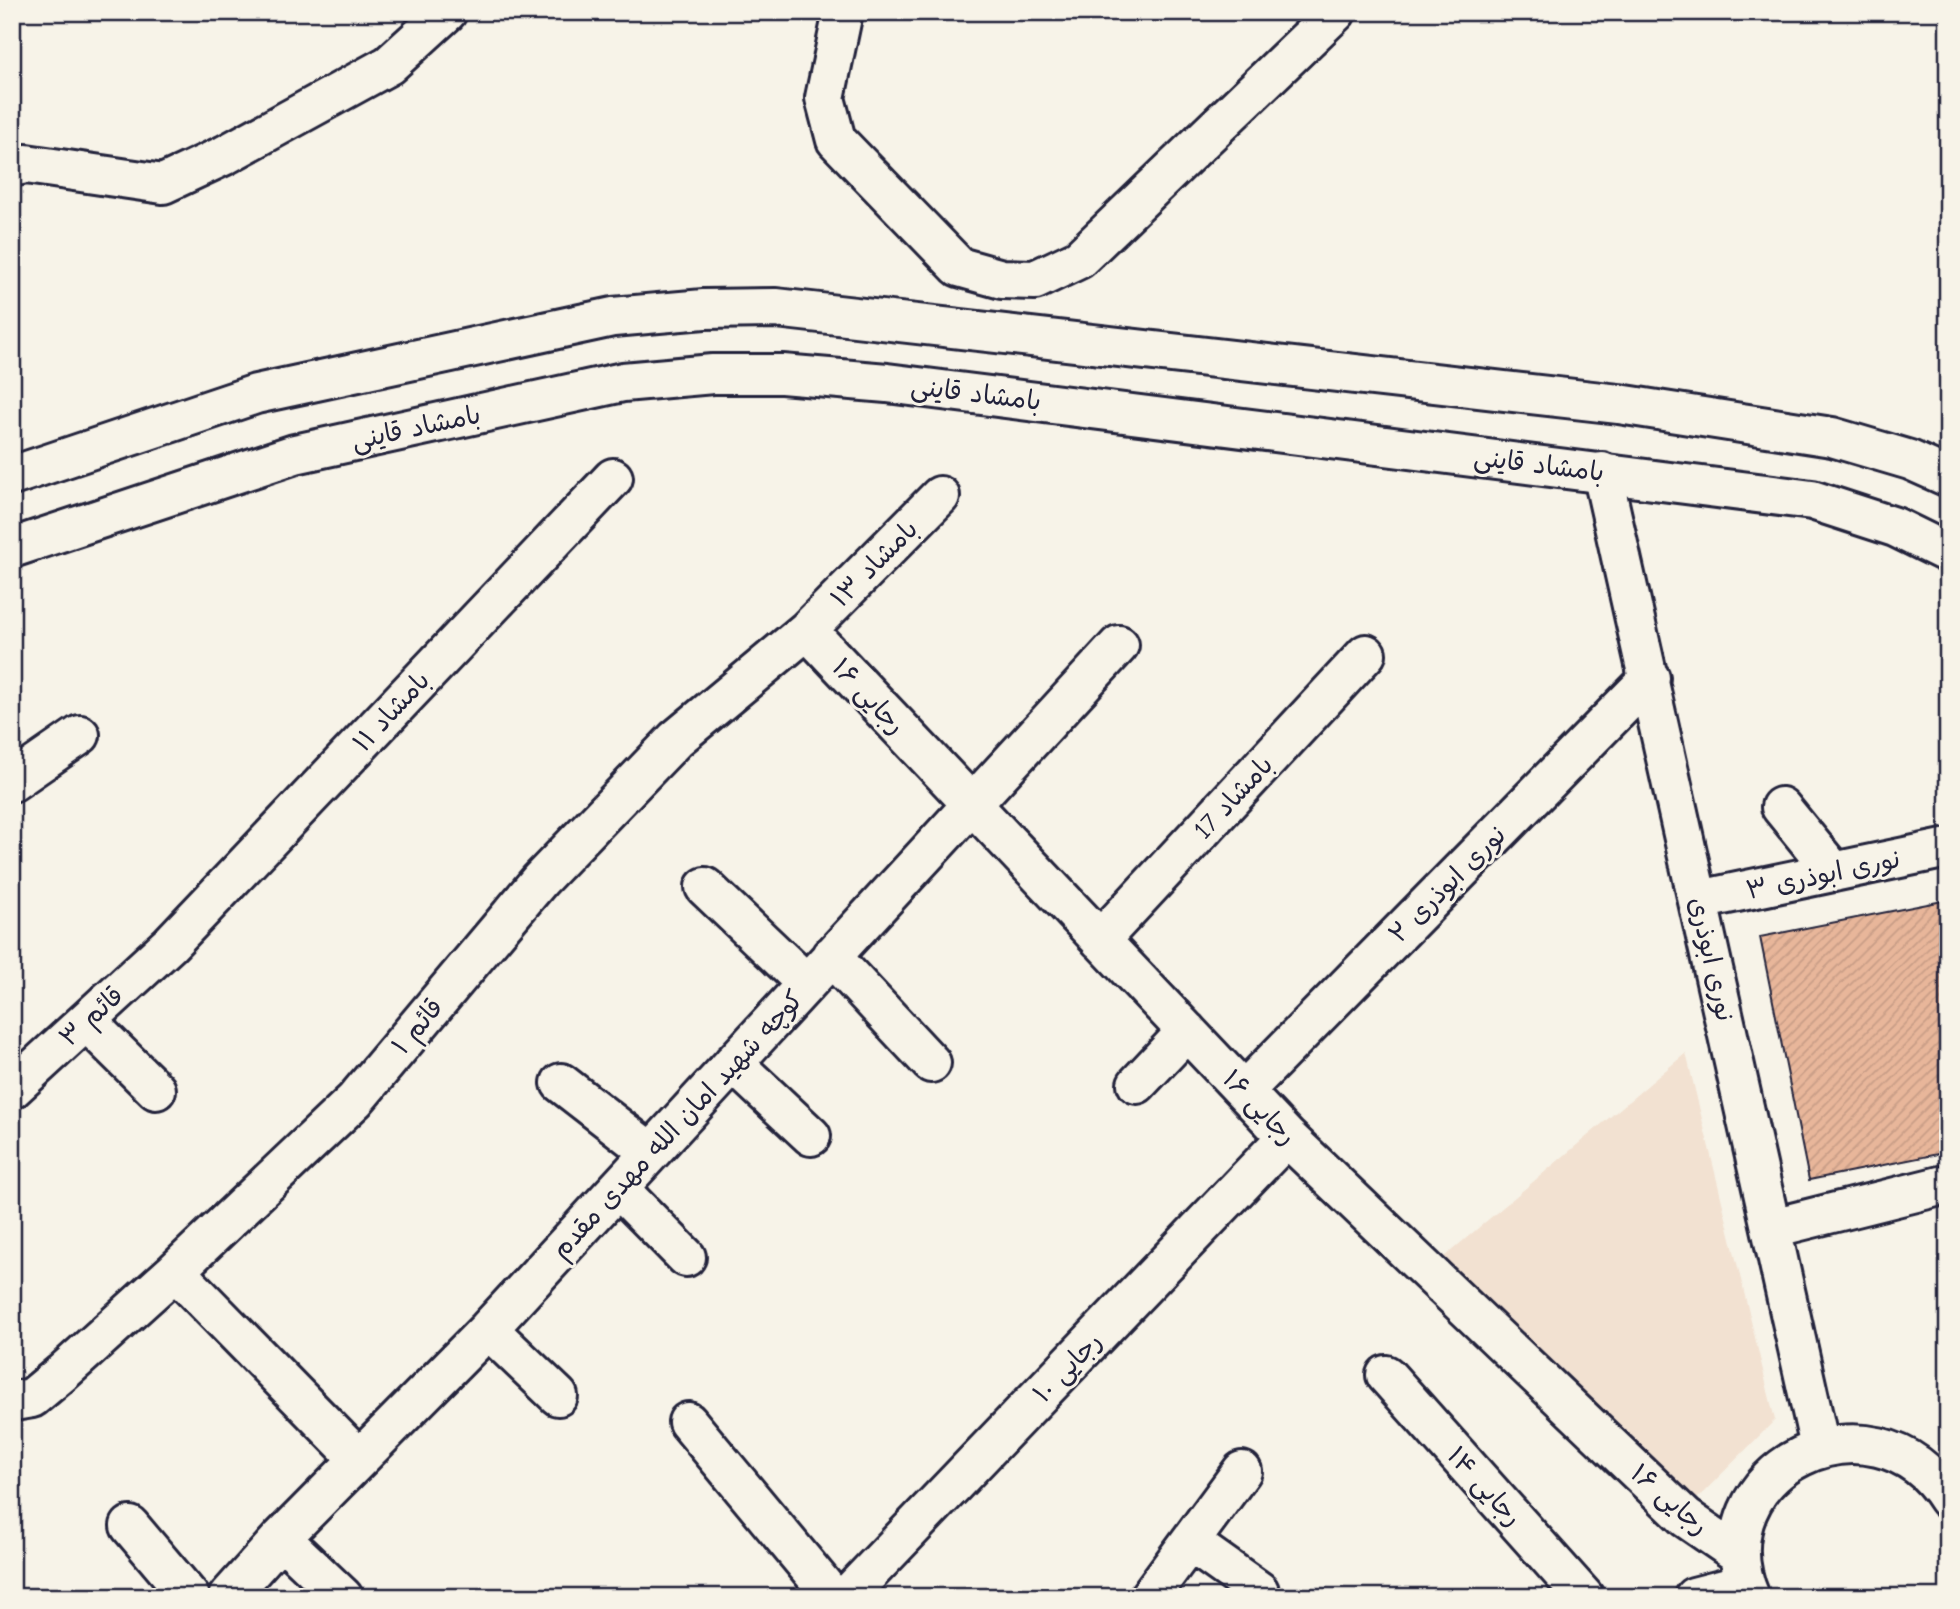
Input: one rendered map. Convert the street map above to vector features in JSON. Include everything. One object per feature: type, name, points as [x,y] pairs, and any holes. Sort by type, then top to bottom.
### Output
[{"type":"main road","points":[[12,167],[26,164],[163,184],[225,155],[389,65],[447,12]]},
{"type":"main road","points":[[843,12],[825,98],[836,140],[959,267],[1002,279],[1035,280],[1079,259],[1336,12]]},
{"type":"main road","points":[[12,476],[256,394],[613,317],[704,309],[776,308],[1619,404],[1832,437],[1910,460],[1948,477]]},
{"type":"main road","name":"بامشاد قاینی","points":[[12,548],[295,454],[623,382],[713,374],[782,374],[887,383],[1812,500],[1895,527],[1948,553]]},
{"type":"main road","name":"نوری ابوذری","points":[[1602,472],[1821,1447]]},
{"type":"main road","name":"بامشاد ۱۱","points":[[170,944],[612,478]]},
{"type":"main road","name":"بامشاد ۱۳","points":[[807,630],[940,496]]},
{"type":"main road","name":"رجایی ۱۶","points":[[807,630],[1287,1137],[1686,1518],[1745,1579]]},
{"type":"main road","name":"قائم ۱","points":[[12,1399],[32,1398],[175,1272],[355,1100],[540,880],[676,739],[807,630]]},
{"type":"main road","name":"کوچه شهید امان الله مهدی مقدم","points":[[228,1597],[281,1538],[488,1329],[1119,645]]},
{"type":"main road","name":"بامشاد 17","points":[[1100,940],[1366,654]]},
{"type":"main road","name":"نوری ابوذری ۲","points":[[1244,1091],[1650,678]]},
{"type":"main road","points":[[12,782],[80,735]]},
{"type":"main road","points":[[1781,807],[1834,872]]},
{"type":"main road","name":"نوری ابوذری ۳","points":[[1699,900],[1948,848]]},
{"type":"main road","points":[[705,887],[819,969],[931,1062]]},
{"type":"main road","name":"قائم ۳","points":[[12,1089],[170,944]]},
{"type":"main road","points":[[86,1021],[156,1090]]},
{"type":"main road","points":[[1138,1084],[1186,1031]]},
{"type":"main road","points":[[733,1063],[811,1136]]},
{"type":"main road","points":[[561,1083],[650,1152]]},
{"type":"main road","name":"رجایی ۱۰","points":[[846,1597],[1287,1137]]},
{"type":"main road","points":[[1772,1228],[1948,1185]]},
{"type":"main road","points":[[618,1188],[686,1257]]},
{"type":"main road","points":[[175,1272],[359,1459]]},
{"type":"main road","points":[[488,1329],[558,1396]]},
{"type":"main road","name":"رجایی ۱۴","points":[[1386,1376],[1584,1597]]},
{"type":"main road","points":[[688,1422],[833,1597]]},
{"type":"main road","points":[[1694,1597],[1745,1579],[1743,1527],[1754,1499],[1771,1476],[1794,1458],[1821,1447],[1849,1443],[1878,1446],[1905,1456],[1928,1474],[1947,1497]]},
{"type":"main road","points":[[1149,1597],[1242,1471]]},
{"type":"main road","points":[[130,1527],[190,1597]]},
{"type":"main road","points":[[281,1538],[343,1597]]},
{"type":"main road","points":[[1190,1542],[1259,1591]]},
{"type":"shaded area","points":[[1686,1053],[1775,1420],[1692,1504],[1438,1262]]},
{"type":"building","points":[[1948,900],[1948,1152],[1809,1180],[1760,937]]}]
